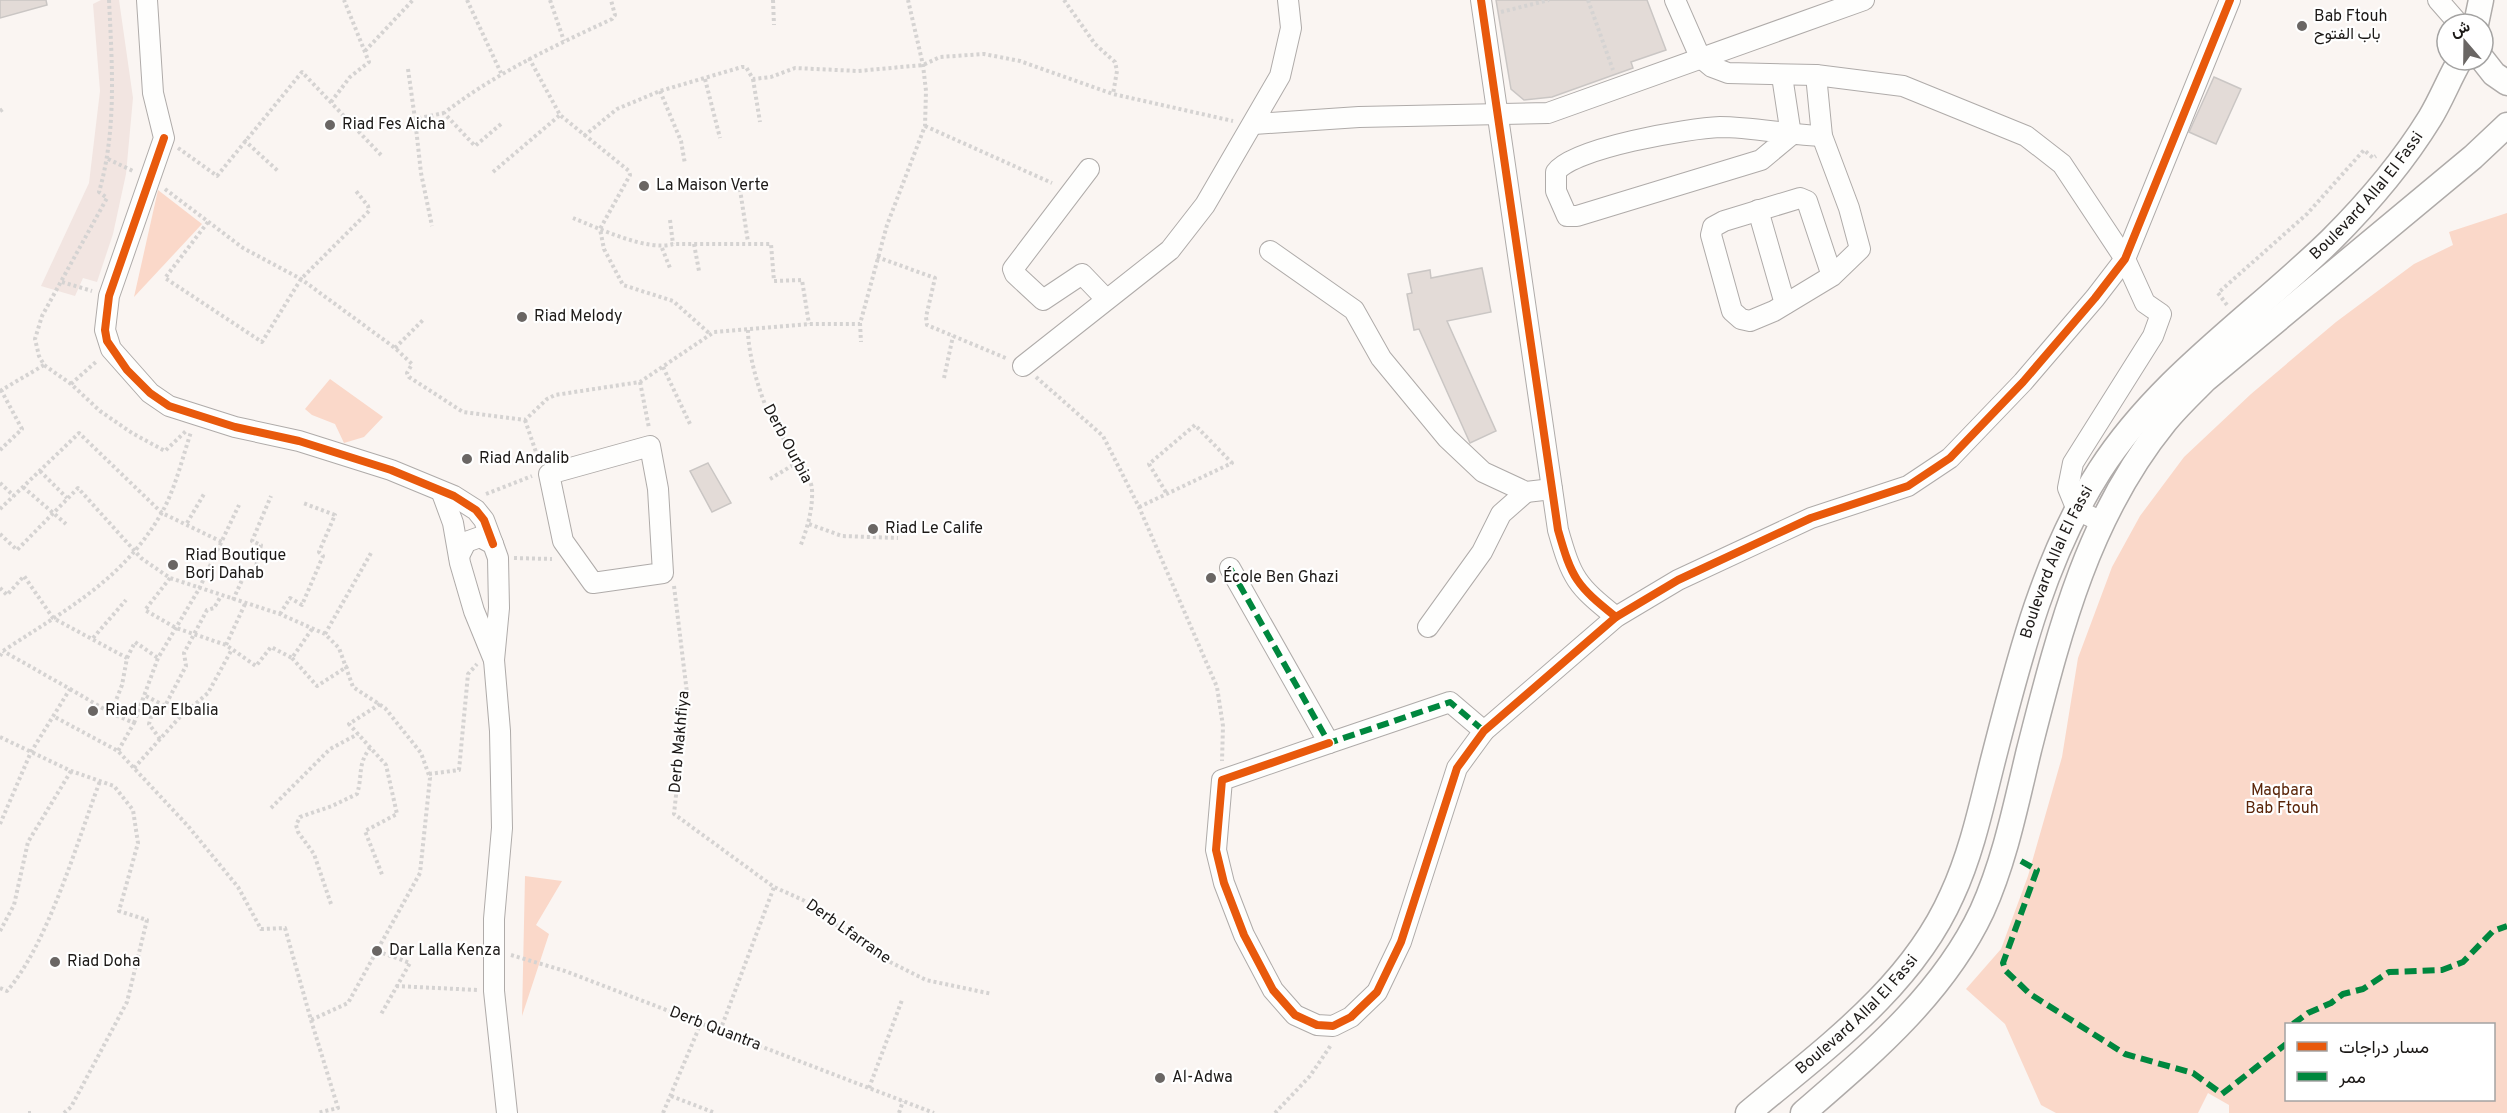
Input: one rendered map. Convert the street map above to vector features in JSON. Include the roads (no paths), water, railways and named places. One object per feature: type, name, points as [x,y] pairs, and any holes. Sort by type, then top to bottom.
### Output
[{"type":"main road","name":"Boulevard Allal El Fassi","points":[[1748,1113],[1869,1010],[1926,941],[1952,897],[1977,822],[2024,641],[2049,570],[2077,510],[2122,438],[2149,406],[2191,364],[2332,238],[2403,160],[2432,116],[2454,72]]},
{"type":"main road","points":[[2492,72],[2507,83]]},
{"type":"main road","name":"Boulevard Allal El Fassi","points":[[1803,1113],[1850,1073],[1931,993],[1982,912],[2000,865],[2075,583],[2102,522],[2142,452],[2166,420],[2206,379],[2437,187],[2507,125]]},
{"type":"street","points":[[147,0],[153,93],[164,138],[109,296],[105,330],[111,349],[150,393],[169,406],[234,427],[299,441],[391,470],[442,493],[454,496],[476,510],[484,520],[497,550],[499,608],[494,660],[500,731],[502,828],[494,950],[494,991],[507,1113]]},
{"type":"street","points":[[1023,366],[1170,250],[1205,205],[1280,76],[1289,47],[1291,28],[1288,0]]},
{"type":"street","points":[[1675,0],[1701,57],[1712,67],[1728,73],[1816,75],[1903,86],[2026,136],[2062,164],[2125,259],[2145,303],[2161,314],[2153,336],[2073,463],[2068,488],[2077,510],[2102,522]]},
{"type":"street","points":[[1254,124],[1497,113],[1548,113],[1864,0]]},
{"type":"street","points":[[1484,731],[1450,702],[1222,780],[1216,850],[1224,883],[1244,935],[1273,990],[1296,1015],[1317,1025],[1333,1026],[1351,1017],[1377,992],[1401,942],[1457,768],[1484,731],[1616,617],[1678,580],[1812,518],[1908,486],[1950,458],[2023,382],[2095,298],[2125,259],[2230,0]]},
{"type":"street","points":[[2438,0],[2449,12]]},
{"type":"street","points":[[1482,8],[1557,530],[1569,568],[1583,590],[1616,617]]},
{"type":"street","points":[[1816,75],[1822,136],[1857,230],[1860,249],[1832,276],[1785,304],[1750,321],[1741,319],[1732,311],[1711,235],[1713,227],[1724,221],[1800,198],[1807,201],[1832,276]]},
{"type":"street","points":[[1782,76],[1791,135]]},
{"type":"street","points":[[1791,135],[1761,160],[1577,216],[1566,216],[1556,191],[1556,172],[1565,163],[1600,149],[1650,137],[1720,127],[1822,136]]},
{"type":"street","points":[[1089,170],[1013,269],[1014,274],[1043,300],[1082,274],[1106,299]]},
{"type":"street","points":[[1758,210],[1785,304]]},
{"type":"street","points":[[1270,251],[1354,310],[1381,358],[1447,438],[1483,472],[1526,492],[1552,489]]},
{"type":"street","points":[[650,446],[658,489],[663,573],[593,583],[563,541],[549,474],[580,466],[650,446]]},
{"type":"street","points":[[1428,627],[1482,552],[1501,514],[1526,492]]},
{"type":"street","points":[[442,493],[453,523],[477,619],[494,660]]},
{"type":"street","points":[[462,563],[466,542],[472,538],[487,539],[493,544]]},
{"type":"street","points":[[462,563],[478,577],[485,576],[496,565]]},
{"type":"street","points":[[1230,568],[1329,743]]},
{"type":"place","name":"Bab Ftouh باب الفتوح","points":[[2302,26]]},
{"type":"place","name":"Riad Fes Aicha","points":[[330,125]]},
{"type":"place","name":"La Maison Verte","points":[[644,186]]},
{"type":"place","name":"Riad Melody","points":[[522,317]]},
{"type":"place","name":"Riad Andalib","points":[[467,459]]},
{"type":"place","name":"Riad Le Calife","points":[[873,529]]},
{"type":"place","name":"Riad Boutique Borj Dahab","points":[[173,565]]},
{"type":"place","name":"École Ben Ghazi","points":[[1211,578]]},
{"type":"place","name":"Riad Dar Elbalia","points":[[93,711]]},
{"type":"place","name":"Dar Lalla Kenza","points":[[377,951]]},
{"type":"place","name":"Riad Doha","points":[[55,962]]},
{"type":"place","name":"Al-Adwa","points":[[1160,1078]]},
{"type":"park label","name":"Maqbara Bab Ftouh","points":[[2282,800]]}]
